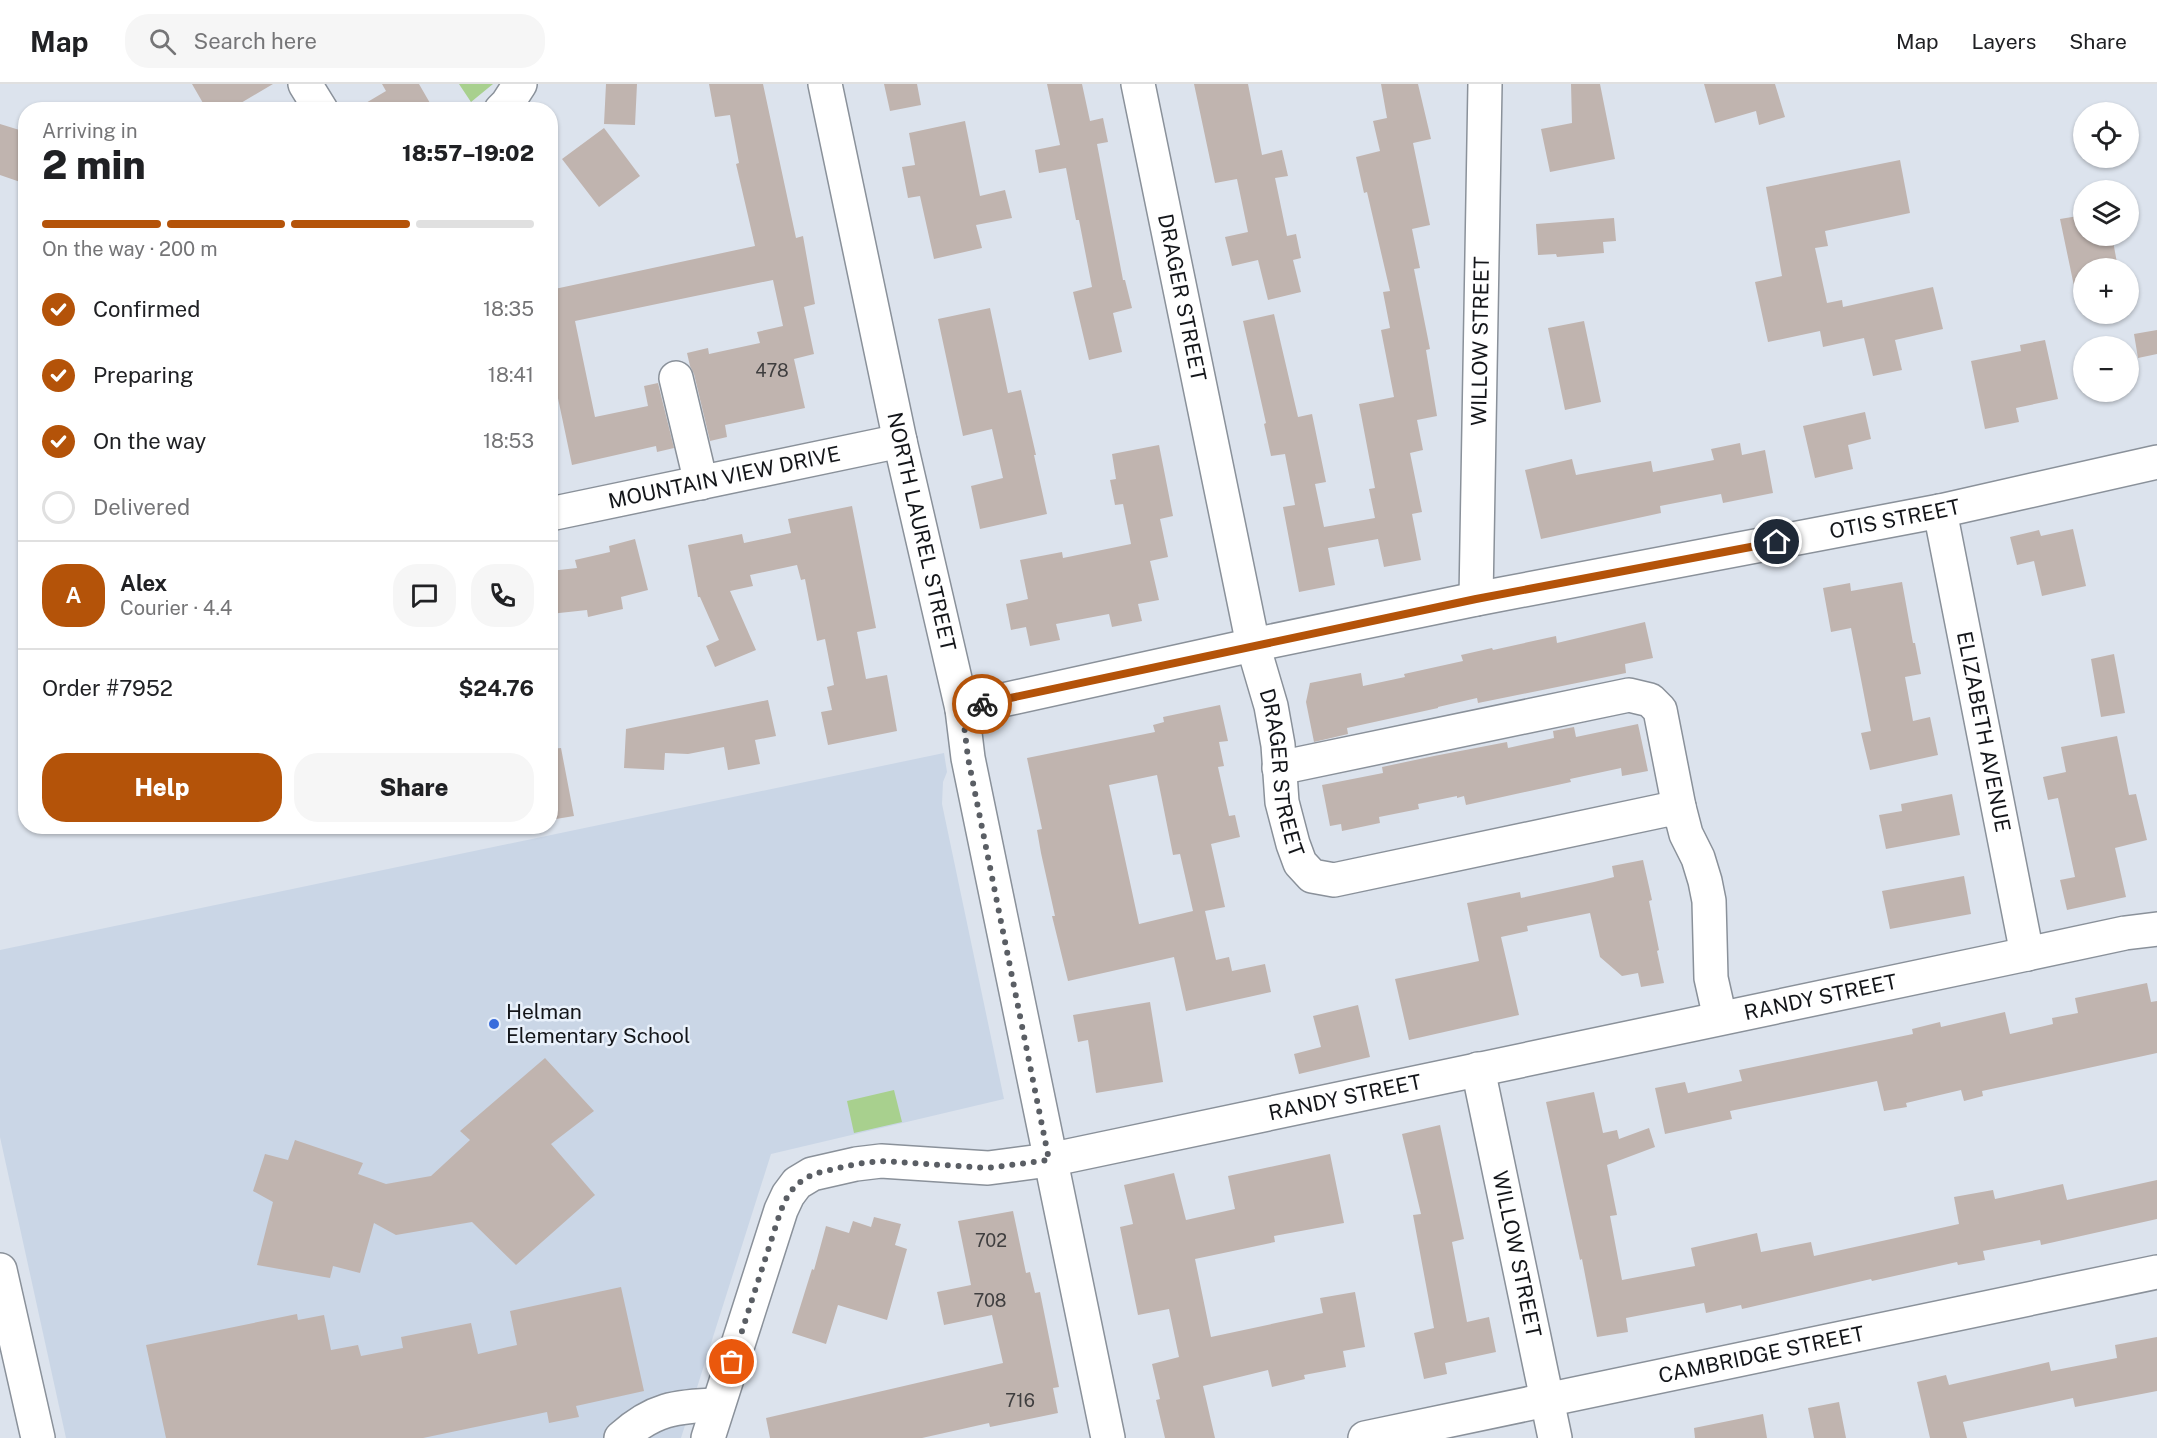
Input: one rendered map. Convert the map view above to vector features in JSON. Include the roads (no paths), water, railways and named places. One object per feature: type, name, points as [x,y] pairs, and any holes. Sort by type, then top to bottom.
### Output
[{"type":"street","points":[[508,102],[520,84]]},
{"type":"street","name":"NORTH LAUREL STREET","points":[[825,84],[900,441],[962,708],[968,758],[1108,1438]]},
{"type":"street","name":"DRAGER STREET","points":[[1138,84],[1253,645],[1271,706],[1278,745],[1282,802],[1300,863],[1312,876],[1334,880],[1679,807]]},
{"type":"street","name":"WILLOW STREET","points":[[1476,599],[1485,84]]},
{"type":"street","points":[[676,378],[701,483]]},
{"type":"street","name":"MOUNTAIN VIEW DRIVE","points":[[558,512],[900,441]]},
{"type":"street","name":"OTIS STREET","points":[[962,708],[1476,599],[1940,511],[2157,462]]},
{"type":"street","name":"ELIZABETH AVENUE","points":[[1940,511],[2027,954]]},
{"type":"street","points":[[1279,768],[1629,695],[1650,700],[1660,710],[1686,834],[1706,881],[1709,901],[1711,978],[1720,1018]]},
{"type":"street","name":"RANDY STREET","points":[[708,1438],[781,1210],[788,1195],[797,1184],[813,1174],[881,1161],[988,1168],[1049,1160],[2125,933],[2157,929]]},
{"type":"street","name":"WILLOW STREET","points":[[1478,1070],[1555,1438]]},
{"type":"street","points":[[0,1270],[38,1438]]},
{"type":"street","name":"CAMBRIDGE STREET","points":[[1365,1438],[2157,1272]]},
{"type":"street","points":[[621,1438],[656,1413],[682,1406],[718,1406]]},
{"type":"place","name":"Helman Elementary School","points":[[494,1024]]}]
